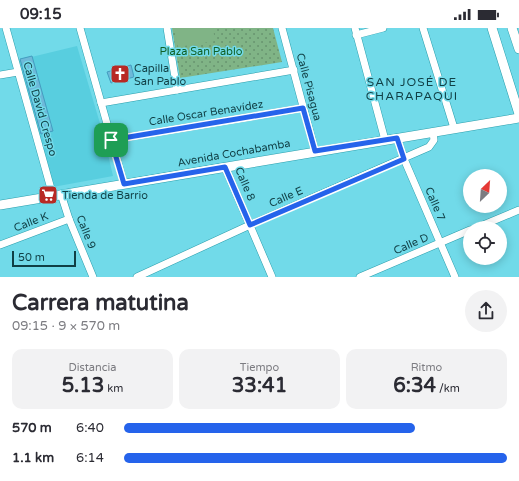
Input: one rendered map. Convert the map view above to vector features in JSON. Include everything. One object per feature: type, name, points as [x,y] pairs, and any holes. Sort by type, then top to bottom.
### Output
[{"type":"street","name":"Calle David Crespo","points":[[6,28],[18,72],[57,195]]},
{"type":"street","points":[[80,28],[124,184]]},
{"type":"street","points":[[167,28],[177,90]]},
{"type":"street","name":"Calle Pisagua","points":[[282,28],[315,151]]},
{"type":"street","points":[[383,28],[356,31],[385,140]]},
{"type":"street","points":[[424,28],[454,128]]},
{"type":"street","points":[[492,28],[519,114]]},
{"type":"street","points":[[512,28],[519,49]]},
{"type":"street","points":[[101,103],[294,70]]},
{"type":"street","points":[[0,75],[18,72]]},
{"type":"street","name":"Calle Oscar Benavídez","points":[[111,140],[303,108]]},
{"type":"street","name":"Avenida Cochabamba","points":[[0,205],[519,118]]},
{"type":"street","name":"Calle E","points":[[137,277],[250,225],[429,147],[434,140],[433,132]]},
{"type":"street","name":"Calle 7","points":[[397,138],[404,159],[455,277]]},
{"type":"street","name":"Calle 8","points":[[225,167],[272,277]]},
{"type":"street","name":"Calle 9","points":[[57,195],[69,219],[93,277]]},
{"type":"street","points":[[493,221],[519,210]]},
{"type":"street","name":"Calle K","points":[[0,245],[69,219]]},
{"type":"street","name":"Calle D","points":[[360,277],[463,233]]},
{"type":"shaded area","points":[[77,46],[104,137],[113,176],[53,187],[19,60]]},
{"type":"green space","name":"Plaza San Pablo","points":[[172,28],[273,28],[282,62],[180,78]]},
{"type":"green space","points":[[175,28],[213,28],[215,41],[178,47]]},
{"type":"building","points":[[32,56],[53,131],[41,134],[20,59]]},
{"type":"building","name":"Capilla San Pablo","points":[[131,65],[134,77],[111,83],[107,72]]},
{"type":"place","name":"Capilla San Pablo","points":[[120,74]]},
{"type":"place","name":"Tienda de Barrio","points":[[48,195]]},
{"type":"district","name":"SAN JOSÉ DE CHARAPAQUI","points":[[412,89]]},
{"type":"route","points":[[303,108],[315,151],[397,138],[404,159],[250,225],[225,167],[124,184],[111,140],[303,108]]}]
